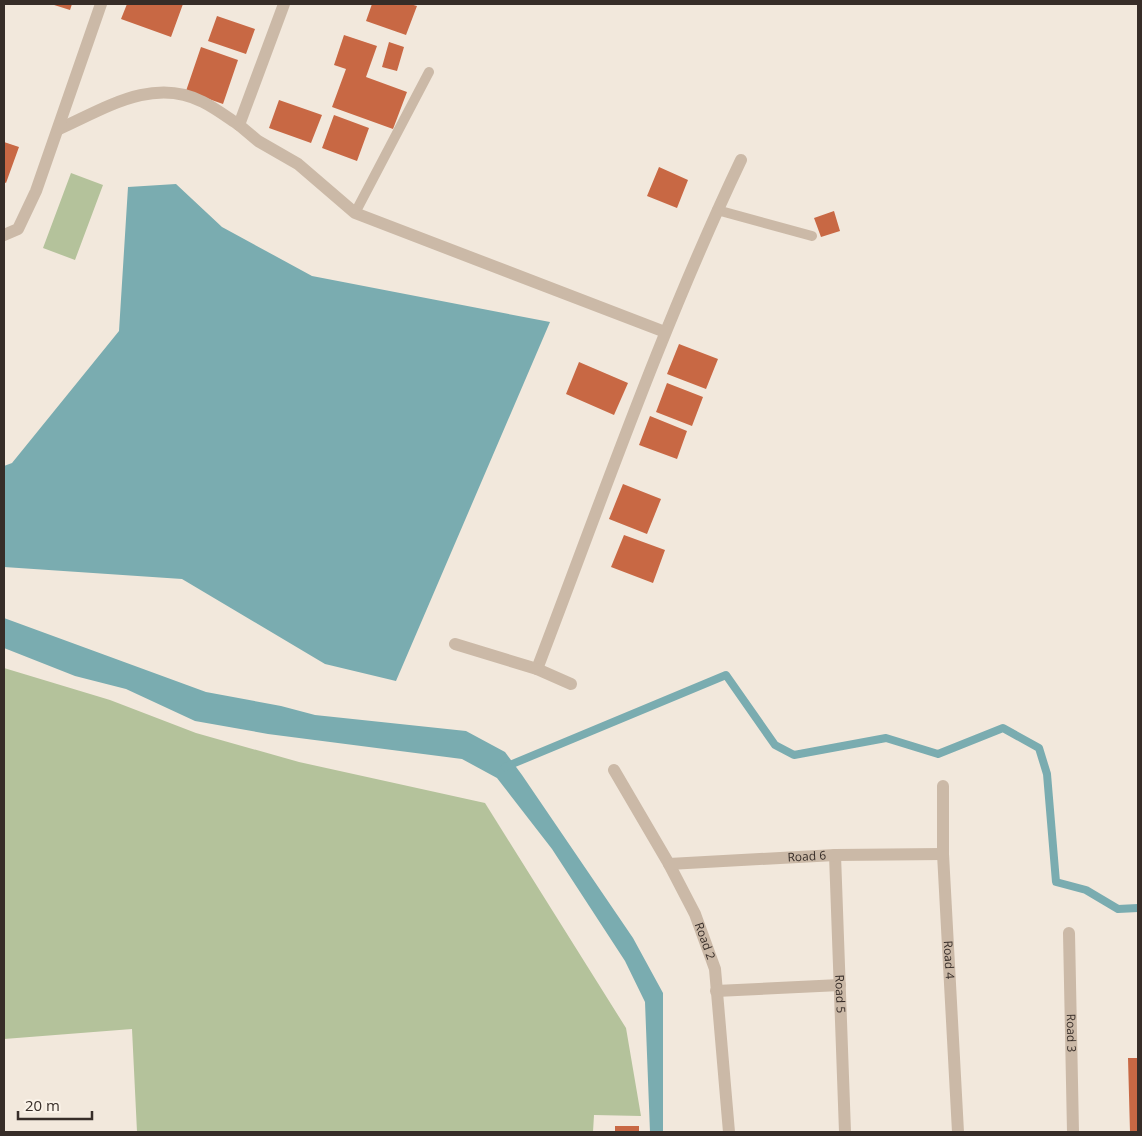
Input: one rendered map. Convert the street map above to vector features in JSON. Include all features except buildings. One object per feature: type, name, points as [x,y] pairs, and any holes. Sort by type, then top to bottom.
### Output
[{"type":"street","points":[[4,235],[18,228],[36,191],[101,4]]},
{"type":"street","points":[[238,125],[284,4]]},
{"type":"street","points":[[59,129],[133,96],[148,92],[165,92],[202,101],[258,141],[298,164],[355,213],[665,332]]},
{"type":"street","points":[[537,669],[665,332],[741,160]]},
{"type":"street","points":[[455,644],[537,669],[571,684]]},
{"type":"street","name":"Road 2","points":[[614,770],[669,864],[695,914],[715,969],[729,1132]]},
{"type":"street","name":"Road 4","points":[[943,786],[943,854],[958,1132]]},
{"type":"street","name":"Road 6","points":[[669,864],[835,855],[943,854]]},
{"type":"street","name":"Road 5","points":[[835,855],[846,1132]]},
{"type":"street","name":"Road 3","points":[[1069,933],[1073,1132]]},
{"type":"street","points":[[716,991],[840,985]]},
{"type":"lane","points":[[355,213],[429,72]]},
{"type":"lane","points":[[718,210],[812,236]]},
{"type":"green space","points":[[71,173],[103,185],[75,260],[43,248]]},
{"type":"green space","points":[[4,668],[110,700],[196,733],[299,762],[485,803],[626,1028],[641,1116],[594,1115],[593,1132],[137,1132],[132,1029],[4,1039]]},
{"type":"water","points":[[176,184],[222,227],[312,276],[550,322],[396,681],[325,664],[182,579],[4,567],[4,466],[12,463],[119,331],[128,187]]},
{"type":"water","points":[[4,618],[206,692],[281,706],[315,715],[466,731],[505,752],[633,938],[663,993],[663,1132],[650,1132],[645,1002],[625,961],[552,849],[497,778],[462,759],[268,734],[195,721],[126,689],[75,676],[4,648]]},
{"type":"waterway","points":[[505,767],[726,675],[775,745],[794,755],[886,738],[938,754],[1003,728],[1039,748],[1047,774],[1056,882],[1086,890],[1118,909],[1138,908]]}]
